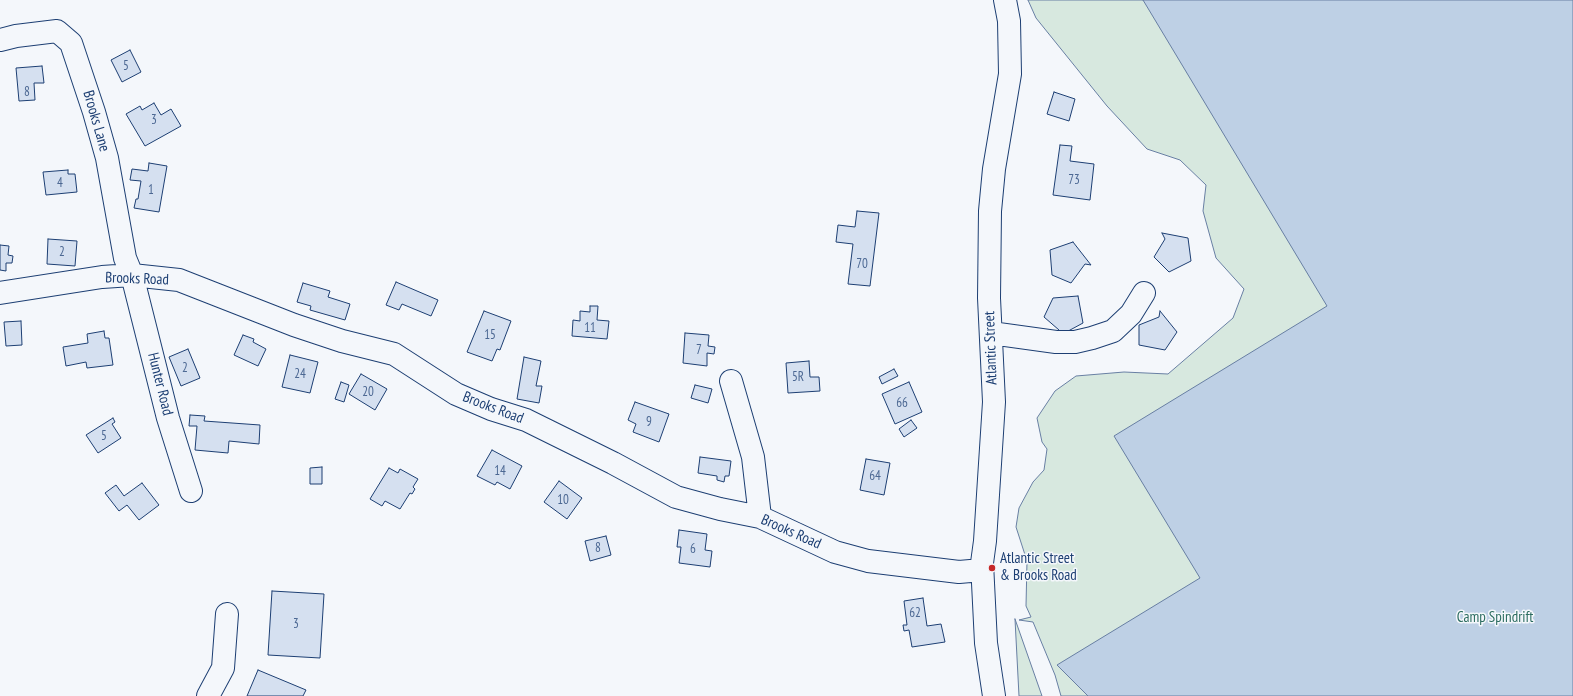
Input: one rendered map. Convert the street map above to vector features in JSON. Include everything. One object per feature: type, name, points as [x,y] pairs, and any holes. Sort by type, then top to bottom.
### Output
[{"type":"street","name":"Atlantic Street","points":[[994,696],[986,643],[982,570],[994,402],[991,333],[990,211],[994,169],[1010,74],[1008,21],[1005,0]]},
{"type":"street","name":"Brooks Lane","points":[[0,40],[16,36],[56,31],[71,43],[94,112],[107,158],[125,258],[132,275]]},
{"type":"street","name":"Brooks Road","points":[[0,293],[102,277],[132,275],[179,280],[294,325],[342,341],[394,354],[456,394],[491,409],[526,420],[613,463],[676,497],[720,509],[760,517],[835,552],[868,561],[959,572],[982,570]]},
{"type":"street","name":"Hunter Road","points":[[132,275],[168,418],[191,491]]},
{"type":"street","points":[[991,333],[1056,342],[1075,342],[1092,338],[1113,331],[1131,314],[1144,293]]},
{"type":"street","points":[[731,381],[753,457],[760,517]]},
{"type":"street","points":[[208,696],[223,668],[227,614]]},
{"type":"green space","name":"Camp Spindrift","points":[[1028,0],[1573,0],[1573,696],[1061,696],[1055,675],[1033,622],[1019,620],[1031,617],[1026,606],[1027,561],[1016,527],[1019,508],[1033,482],[1044,470],[1047,449],[1042,442],[1037,418],[1055,391],[1076,376],[1124,372],[1168,374],[1233,318],[1244,289],[1216,258],[1203,211],[1206,185],[1180,160],[1147,149],[1107,106],[1036,18]]},
{"type":"green space","points":[[1015,619],[1042,696],[1019,696]]},
{"type":"water","points":[[1143,0],[1573,0],[1573,696],[1088,696],[1057,665],[1200,578],[1114,436],[1327,306]]},
{"type":"building","points":[[130,50],[141,72],[122,82],[111,60]]},
{"type":"building","points":[[42,66],[44,83],[34,83],[35,100],[19,101],[16,68]]},
{"type":"building","points":[[1054,92],[1075,99],[1069,121],[1047,114]]},
{"type":"building","points":[[154,103],[161,115],[171,109],[181,126],[145,146],[126,114],[140,106],[142,110]]},
{"type":"building","points":[[1060,145],[1072,146],[1070,161],[1094,164],[1090,200],[1053,195]]},
{"type":"building","points":[[149,163],[167,166],[159,212],[134,208],[136,199],[138,199],[141,181],[130,180],[132,169],[148,171]]},
{"type":"building","points":[[68,170],[68,174],[75,174],[77,192],[46,195],[43,172]]},
{"type":"building","points":[[857,211],[879,213],[870,286],[848,284],[853,244],[836,242],[838,225],[855,227]]},
{"type":"building","points":[[1162,233],[1188,238],[1191,261],[1169,272],[1154,257],[1165,239]]},
{"type":"building","points":[[48,239],[77,241],[75,266],[47,264]]},
{"type":"building","points":[[1073,242],[1091,265],[1085,264],[1071,283],[1052,275],[1050,250]]},
{"type":"building","points":[[0,245],[9,246],[8,255],[13,256],[12,263],[6,263],[6,271],[0,270]]},
{"type":"building","points":[[396,282],[438,300],[431,316],[402,304],[399,310],[386,305]]},
{"type":"building","points":[[303,283],[330,291],[328,297],[350,304],[345,320],[310,310],[311,306],[297,302]]},
{"type":"building","points":[[1078,296],[1083,323],[1059,336],[1059,330],[1044,317],[1053,298]]},
{"type":"building","points":[[590,306],[598,306],[597,320],[609,321],[607,339],[572,336],[573,320],[580,321],[580,311],[590,312]]},
{"type":"building","points":[[484,311],[511,321],[500,350],[497,349],[492,361],[467,352]]},
{"type":"building","points":[[1160,311],[1177,332],[1165,350],[1139,345],[1139,325],[1159,317]]},
{"type":"building","points":[[21,321],[22,345],[6,346],[4,322]]},
{"type":"building","points":[[104,331],[105,338],[109,338],[113,365],[87,368],[86,362],[66,366],[63,347],[88,343],[87,334]]},
{"type":"building","points":[[685,333],[709,335],[708,346],[715,347],[714,354],[707,353],[707,366],[683,363]]},
{"type":"building","points":[[243,335],[254,339],[253,342],[266,349],[258,366],[234,355]]},
{"type":"building","points":[[188,349],[200,378],[181,386],[169,357]]},
{"type":"building","points":[[290,355],[318,362],[310,393],[282,387]]},
{"type":"building","points":[[524,357],[541,361],[536,386],[542,386],[539,403],[517,399]]},
{"type":"building","points":[[809,361],[810,377],[819,377],[820,391],[788,393],[786,363]]},
{"type":"building","points":[[894,369],[898,376],[882,384],[879,377]]},
{"type":"building","points":[[361,374],[387,389],[375,410],[349,394]]},
{"type":"building","points":[[341,382],[349,385],[344,402],[335,399]]},
{"type":"building","points":[[909,382],[922,412],[895,424],[882,394]]},
{"type":"building","points":[[695,385],[712,389],[708,403],[691,398]]},
{"type":"building","points":[[635,402],[669,414],[659,442],[633,432],[636,424],[628,420]]},
{"type":"building","points":[[190,415],[205,416],[204,421],[260,425],[259,444],[229,441],[228,453],[195,450],[197,426],[189,426]]},
{"type":"building","points":[[113,418],[115,422],[112,424],[121,438],[98,453],[86,435]]},
{"type":"building","points":[[911,420],[917,428],[904,437],[899,429]]},
{"type":"building","points":[[492,450],[522,466],[510,489],[497,482],[495,485],[477,476]]},
{"type":"building","points":[[700,457],[731,461],[729,476],[725,476],[724,482],[717,480],[717,476],[698,473]]},
{"type":"building","points":[[866,459],[890,463],[884,495],[860,490]]},
{"type":"building","points":[[322,467],[322,484],[310,484],[310,468]]},
{"type":"building","points":[[389,468],[398,473],[400,469],[418,479],[413,487],[415,489],[412,494],[410,493],[400,509],[385,501],[382,506],[370,499]]},
{"type":"building","points":[[559,481],[582,498],[567,519],[544,502]]},
{"type":"building","points":[[142,483],[159,505],[139,520],[127,505],[119,511],[105,493],[116,485],[124,496]]},
{"type":"building","points":[[679,530],[707,534],[705,550],[712,551],[710,567],[679,563],[681,547],[677,547]]},
{"type":"building","points":[[606,536],[611,555],[590,561],[585,541]]},
{"type":"building","points":[[272,591],[324,594],[320,658],[268,655]]},
{"type":"building","points":[[923,598],[927,626],[941,624],[945,642],[912,647],[909,630],[904,631],[903,625],[907,625],[904,601]]},
{"type":"building","points":[[258,670],[306,690],[303,696],[247,696]]},
{"type":"place","name":"Atlantic Street & Brooks Road","points":[[992,568]]}]
